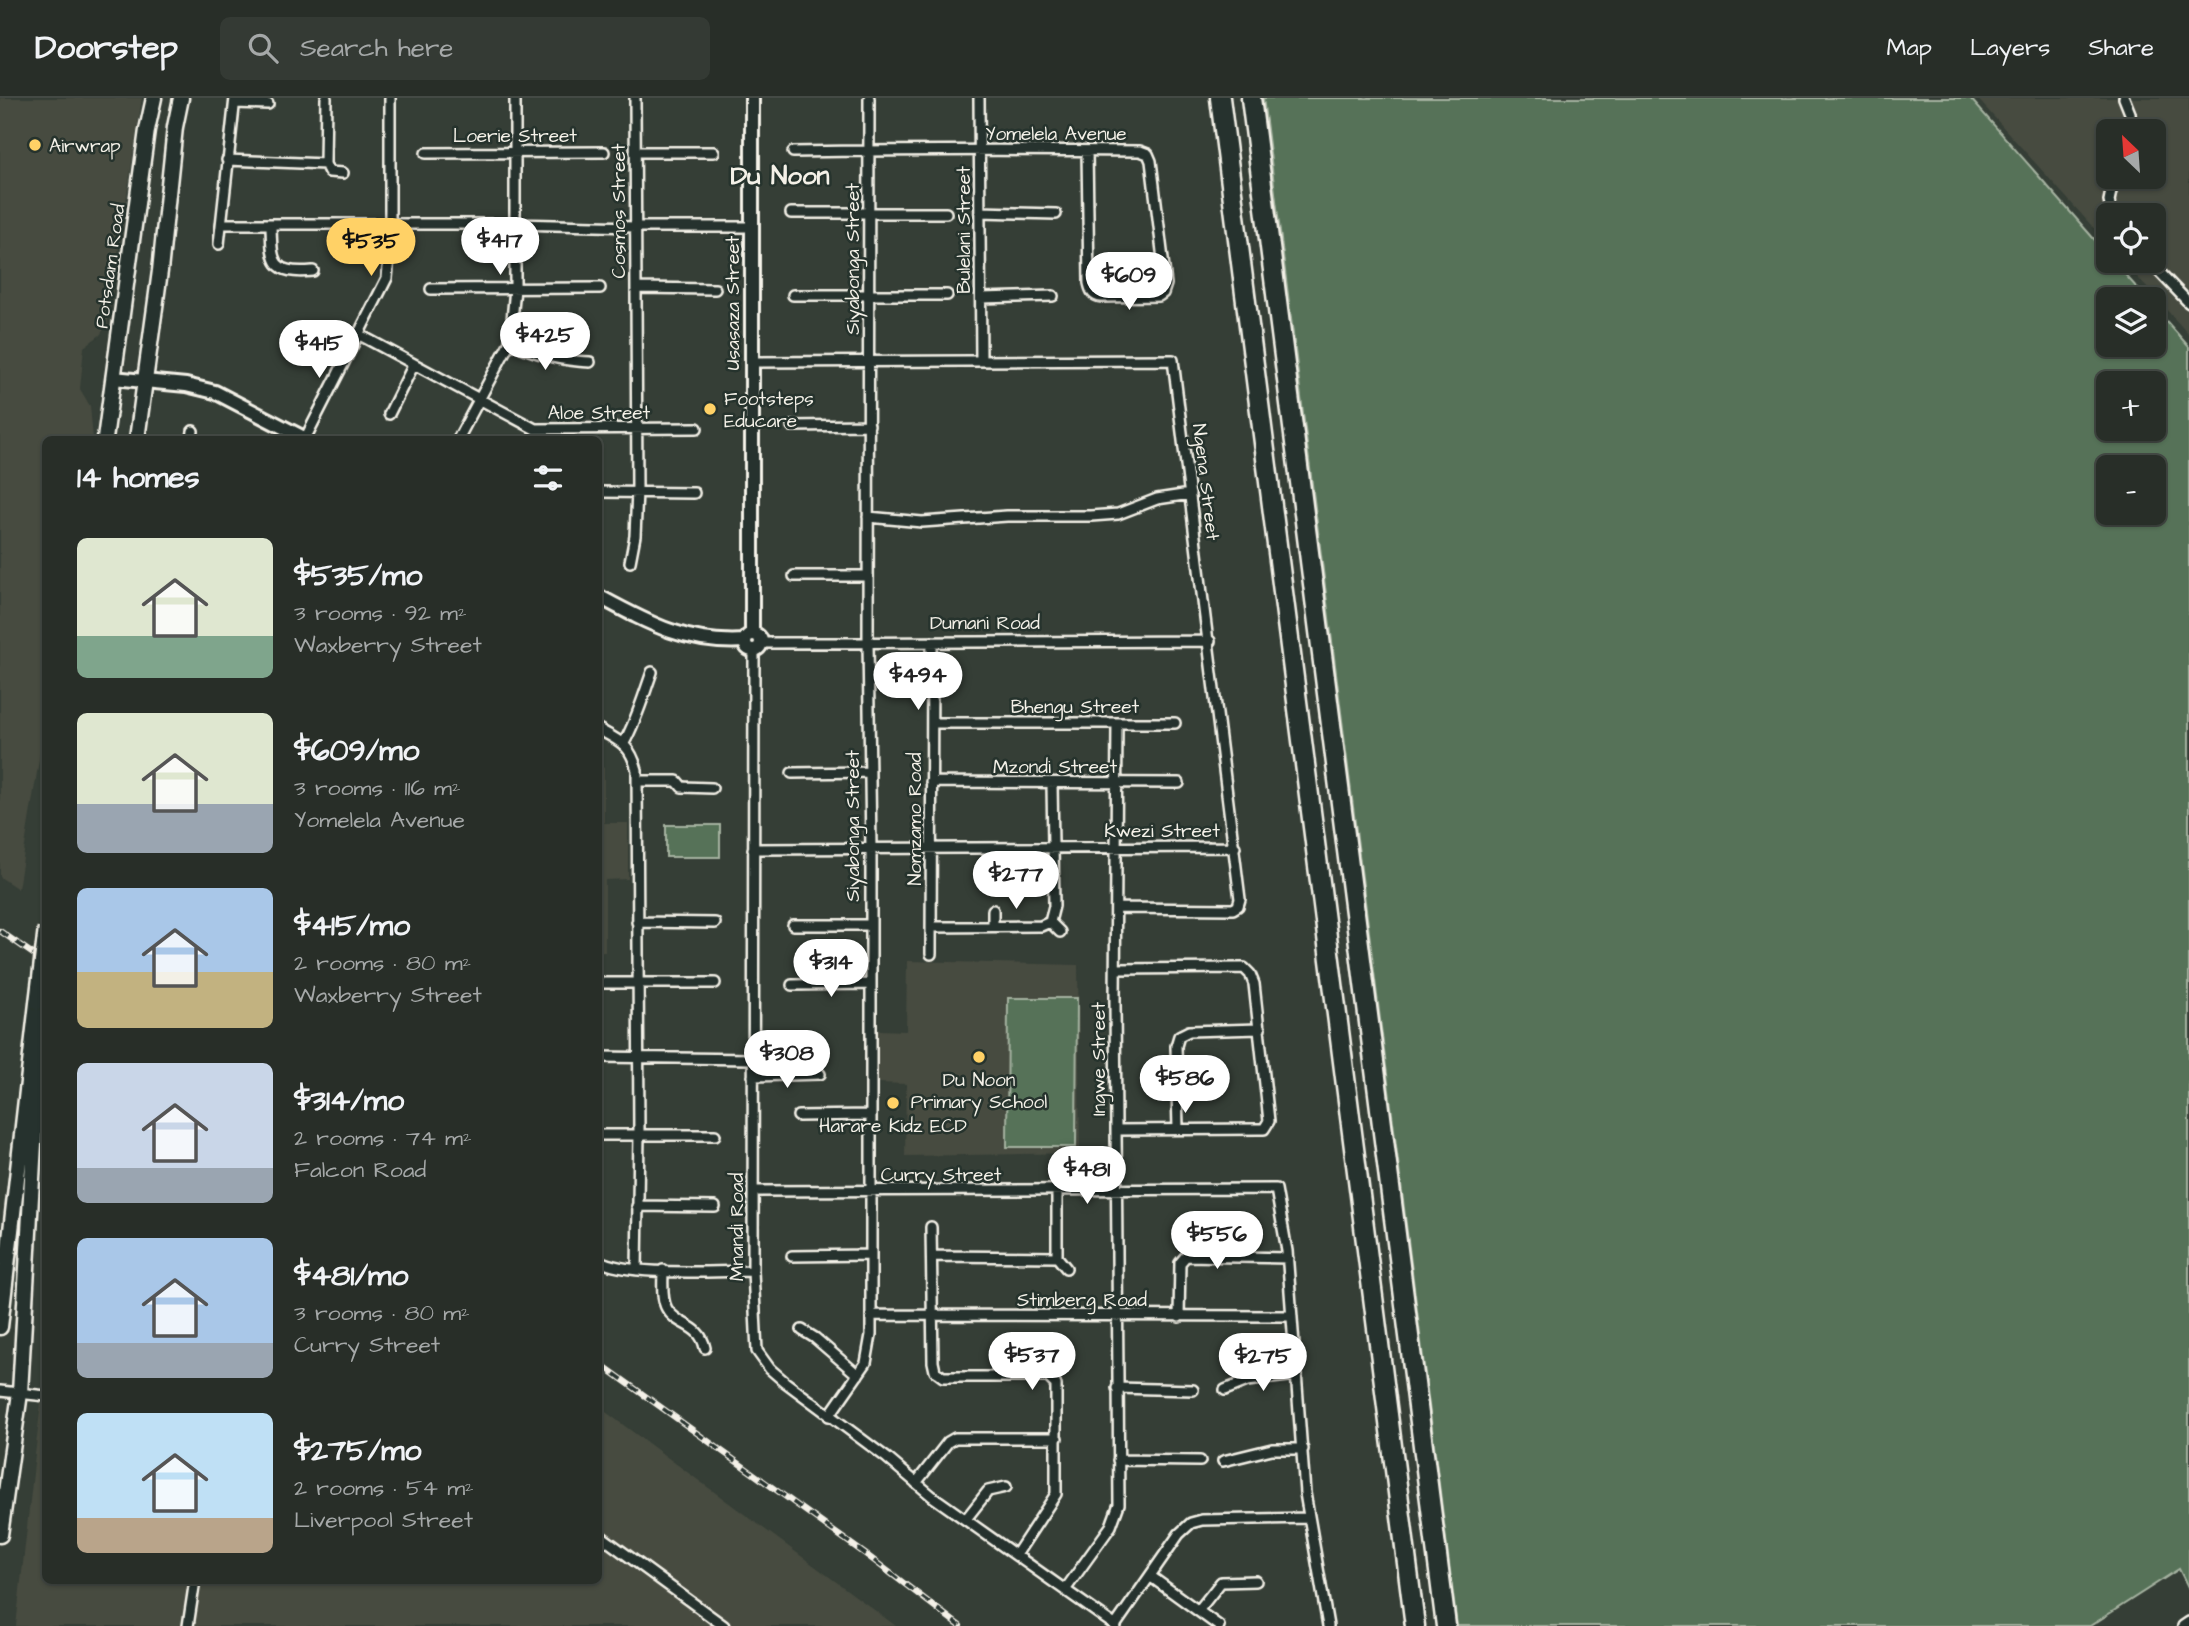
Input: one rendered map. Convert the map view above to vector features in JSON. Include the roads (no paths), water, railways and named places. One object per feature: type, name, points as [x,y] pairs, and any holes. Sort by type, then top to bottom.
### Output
[{"type":"highway","points":[[1220,98],[1415,1626]]},
{"type":"highway","points":[[1251,98],[1446,1626]]},
{"type":"main road","name":"Potsdam Road","points":[[105,436],[147,130],[154,98]]},
{"type":"main road","points":[[137,436],[175,127],[181,98]]},
{"type":"main road","points":[[0,1327],[42,961]]},
{"type":"main road","points":[[0,1535],[20,1393],[36,1107],[42,1060]]},
{"type":"street","points":[[326,98],[325,164],[329,172],[343,173]]},
{"type":"street","points":[[307,436],[387,278],[390,264],[390,98]]},
{"type":"street","points":[[460,436],[510,342],[515,288],[515,98]]},
{"type":"street","name":"Cosmos Street","points":[[630,562],[638,491],[635,98]]},
{"type":"street","name":"Usasaza Street","points":[[752,98],[753,642]]},
{"type":"street","name":"Siyabonga Street","points":[[830,1416],[858,1376],[870,1350],[872,848],[868,642],[869,98]]},
{"type":"street","name":"Bulelani Street","points":[[979,98],[981,361]]},
{"type":"street","points":[[2124,98],[2130,119]]},
{"type":"street","points":[[219,244],[235,100],[268,104]]},
{"type":"street","name":"Yomelela Avenue","points":[[793,152],[980,150],[1140,151],[1150,158],[1166,284],[1163,293],[1153,298],[1102,297],[1093,294],[1089,283],[1087,151]]},
{"type":"street","name":"Loerie Street","points":[[426,153],[604,152]]},
{"type":"street","points":[[635,152],[714,152]]},
{"type":"street","points":[[227,160],[325,164]]},
{"type":"street","points":[[980,212],[1056,214]]},
{"type":"street","points":[[791,213],[946,213]]},
{"type":"street","points":[[222,224],[751,227]]},
{"type":"street","points":[[271,226],[272,256],[277,264],[290,271],[313,271]]},
{"type":"street","points":[[2160,273],[2189,303]]},
{"type":"street","points":[[431,289],[600,288]]},
{"type":"street","points":[[636,288],[715,289]]},
{"type":"street","points":[[793,295],[947,295]]},
{"type":"street","points":[[981,298],[1053,296]]},
{"type":"street","name":"Aloe Street","points":[[358,334],[535,429],[697,428]]},
{"type":"street","points":[[510,342],[543,356],[590,362]]},
{"type":"street","name":"Ngena Street","points":[[752,362],[1173,360],[1240,899],[1238,906],[1233,909],[1117,908]]},
{"type":"street","points":[[389,414],[414,364]]},
{"type":"street","points":[[113,378],[186,385],[215,392],[299,436]]},
{"type":"street","points":[[792,426],[869,425]]},
{"type":"street","points":[[602,492],[694,492]]},
{"type":"street","points":[[868,517],[922,522],[1007,516],[1091,516],[1118,514],[1157,499],[1190,494]]},
{"type":"street","points":[[794,576],[868,576]]},
{"type":"street","name":"Dumani Road","points":[[602,598],[650,624],[687,637],[721,643],[1210,641]]},
{"type":"street","name":"Mnandi Road","points":[[753,642],[753,1271],[757,1351],[770,1369],[916,1483],[1115,1626]]},
{"type":"street","name":"Nomzamo Road","points":[[931,954],[932,642]]},
{"type":"street","points":[[624,743],[639,713],[643,693],[652,672]]},
{"type":"street","name":"Bhengu Street","points":[[933,723],[1175,723]]},
{"type":"street","name":"Ingwe Street","points":[[1065,1590],[1116,1518],[1119,1504],[1116,1191],[1117,723]]},
{"type":"street","points":[[602,731],[624,743],[633,757],[637,781],[637,1270]]},
{"type":"street","points":[[792,773],[870,772]]},
{"type":"street","points":[[637,781],[677,781],[682,787],[712,788]]},
{"type":"street","name":"Mzondi Street","points":[[931,782],[1179,783]]},
{"type":"street","points":[[1050,922],[1054,906],[1052,784]]},
{"type":"street","name":"Kwezi Street","points":[[753,849],[1235,847]]},
{"type":"street","points":[[993,910],[993,926]]},
{"type":"street","points":[[637,922],[715,923]]},
{"type":"street","points":[[931,927],[1041,926],[1050,922]]},
{"type":"street","points":[[1050,922],[1060,932]]},
{"type":"street","points":[[793,925],[870,925]]},
{"type":"street","points":[[1116,969],[1244,968],[1253,979],[1268,1125],[1259,1129],[1116,1130]]},
{"type":"street","points":[[602,983],[715,983]]},
{"type":"street","points":[[792,985],[870,984]]},
{"type":"street","points":[[1178,1129],[1176,1046],[1180,1036],[1189,1031],[1260,1029]]},
{"type":"street","points":[[602,1057],[753,1059]]},
{"type":"street","points":[[753,1076],[820,1074]]},
{"type":"street","points":[[798,1116],[870,1115]]},
{"type":"street","points":[[602,1135],[715,1135]]},
{"type":"street","name":"Curry Street","points":[[753,1191],[1276,1189],[1287,1258],[1308,1518],[1328,1626]]},
{"type":"street","points":[[1057,1191],[1057,1257],[1066,1268]]},
{"type":"street","points":[[637,1206],[715,1207]]},
{"type":"street","points":[[931,1227],[933,1368],[938,1375],[1048,1377],[1054,1381],[1057,1390],[1055,1498],[1016,1555]]},
{"type":"street","points":[[792,1256],[870,1255]]},
{"type":"street","points":[[932,1256],[1057,1257]]},
{"type":"street","points":[[1178,1317],[1180,1263],[1186,1256],[1287,1258]]},
{"type":"street","points":[[602,1262],[615,1268],[637,1270],[753,1271]]},
{"type":"street","points":[[663,1270],[666,1308],[674,1317],[701,1335],[705,1348]]},
{"type":"street","name":"Stimberg Road","points":[[871,1315],[1292,1316]]},
{"type":"street","points":[[802,1330],[858,1376]]},
{"type":"street","points":[[1225,1390],[1247,1381],[1297,1375]]},
{"type":"street","points":[[1117,1388],[1193,1390]]},
{"type":"street","points":[[0,1391],[42,1396]]},
{"type":"street","points":[[916,1483],[948,1442],[955,1438],[1057,1438]]},
{"type":"street","points":[[1223,1461],[1272,1449],[1303,1449]]},
{"type":"street","points":[[1118,1460],[1200,1461]]},
{"type":"street","points":[[966,1519],[988,1491],[1006,1488]]},
{"type":"street","points":[[1115,1626],[1179,1534],[1191,1523],[1202,1520],[1308,1518]]},
{"type":"street","points":[[602,1537],[724,1626]]},
{"type":"street","points":[[1150,1576],[1219,1626]]},
{"type":"street","points":[[1198,1611],[1221,1582],[1255,1581]]},
{"type":"street","points":[[188,1626],[194,1584]]},
{"type":"street","points":[[2183,1626],[2189,1622]]},
{"type":"railway","points":[[0,931],[42,960]]},
{"type":"railway","points":[[602,1365],[868,1556],[960,1626]]},
{"type":"place","name":"Airwrap","points":[[35,145]]},
{"type":"place","name":"Footsteps Educare","points":[[710,409]]},
{"type":"place","name":"Du Noon Primary School","points":[[979,1057]]},
{"type":"place","name":"Harare Kidz ECD","points":[[893,1103]]},
{"type":"district","name":"Du Noon","points":[[780,175]]}]
